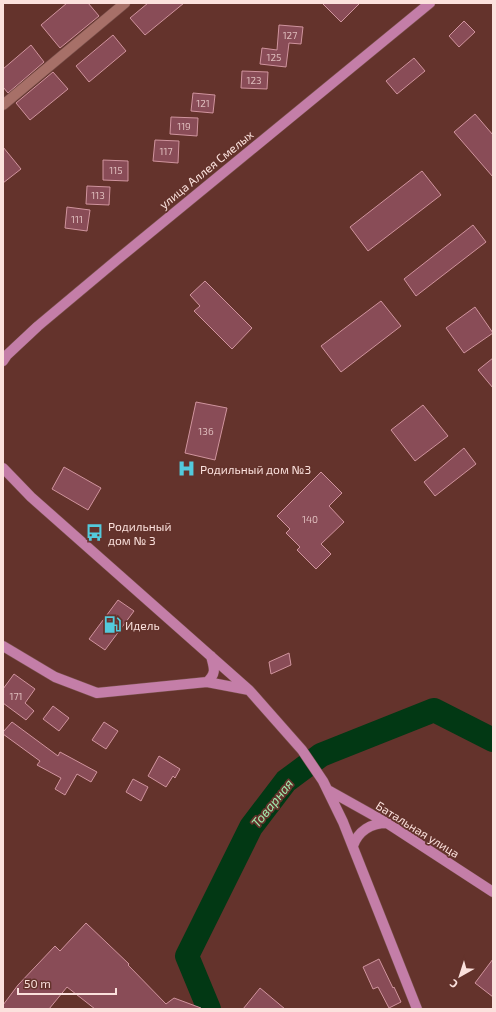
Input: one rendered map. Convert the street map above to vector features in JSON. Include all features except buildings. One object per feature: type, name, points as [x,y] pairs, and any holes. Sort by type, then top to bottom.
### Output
[{"type":"main road","name":"улица Аллея Смелых","points":[[3,361],[7,355],[38,326],[430,3]]},
{"type":"main road","points":[[3,468],[31,497],[249,690],[302,750],[326,785],[353,846],[417,1009]]},
{"type":"main road","points":[[3,646],[55,677],[98,693],[207,682],[249,690]]},
{"type":"main road","points":[[207,682],[213,676],[215,669],[211,656]]},
{"type":"main road","name":"Батальная улица","points":[[326,785],[493,892]]},
{"type":"main road","points":[[353,846],[358,837],[371,826],[378,823],[387,823]]},
{"type":"street","points":[[3,105],[125,3]]},
{"type":"waterway","name":"Товарная","points":[[209,1009],[187,956],[251,827],[286,781],[321,755],[434,710],[493,740]]},
{"type":"place","name":"Родильный дом №3","points":[[187,469]]},
{"type":"place","name":"Родильный дом № 3","points":[[95,533]]},
{"type":"place","name":"Идель","points":[[112,625]]}]
